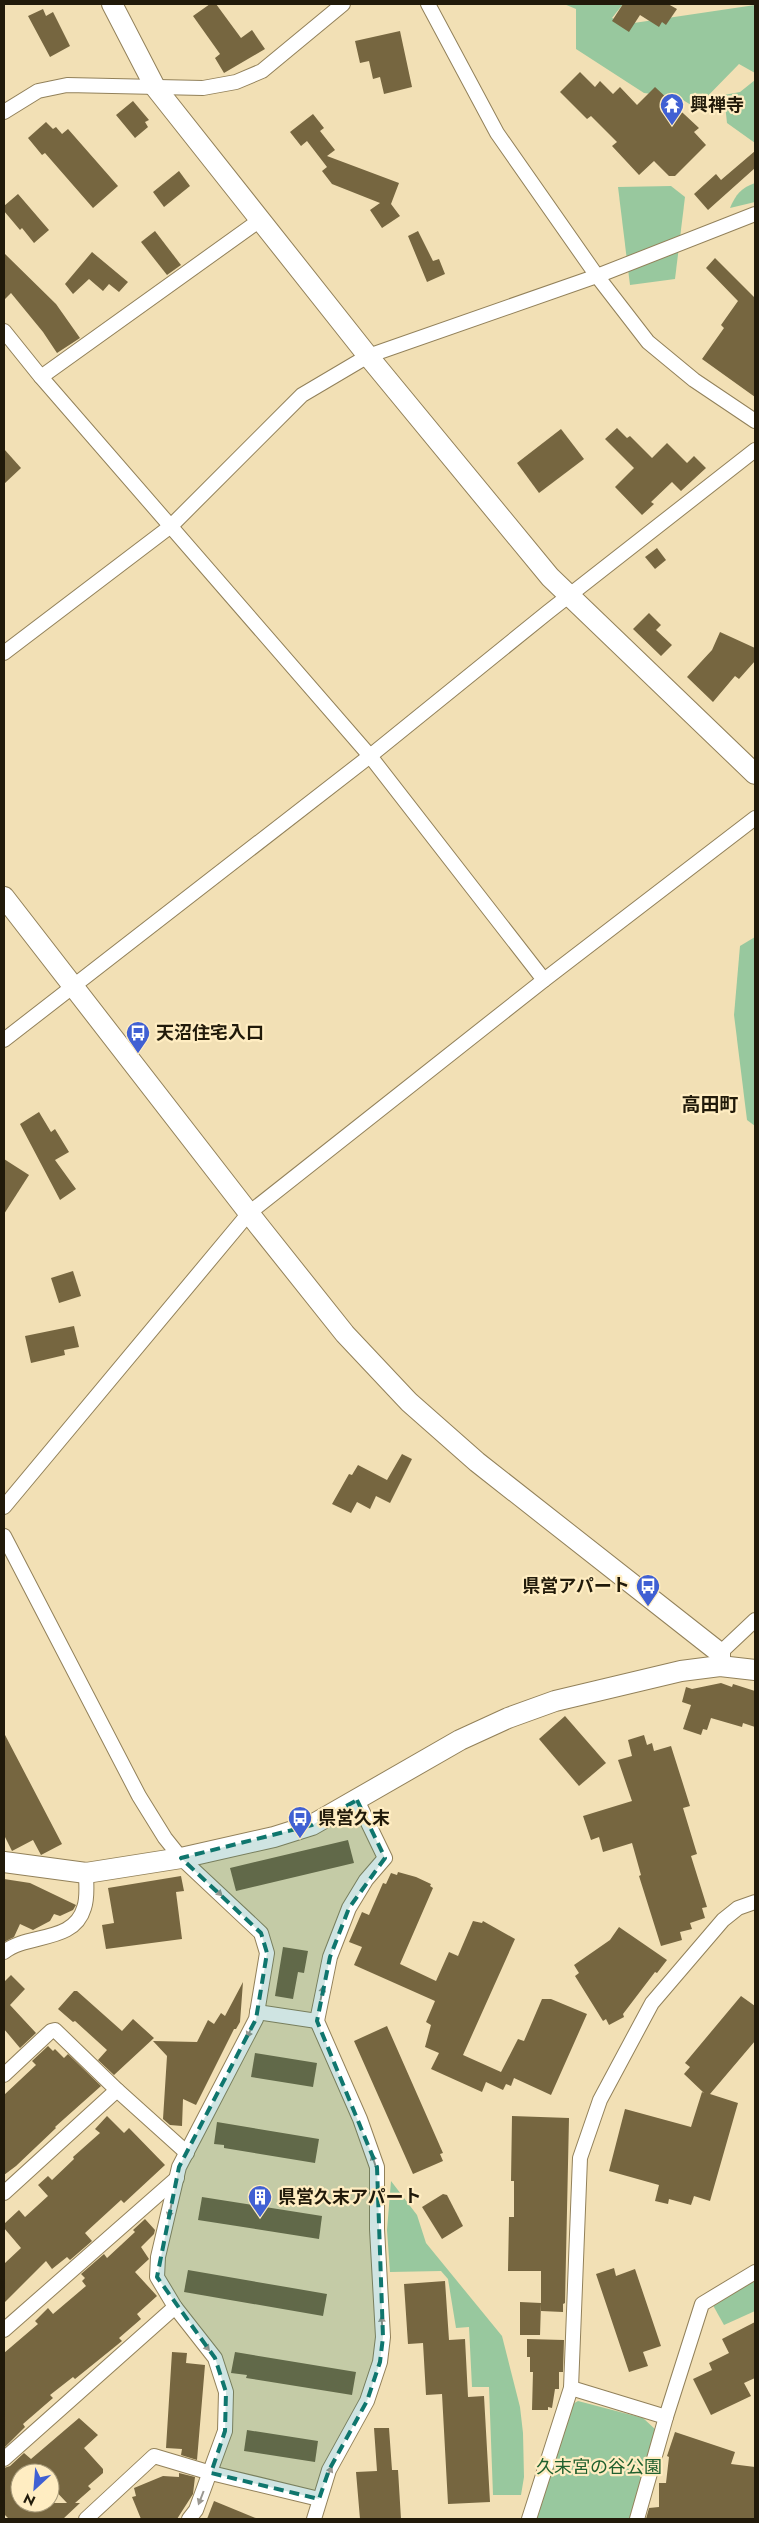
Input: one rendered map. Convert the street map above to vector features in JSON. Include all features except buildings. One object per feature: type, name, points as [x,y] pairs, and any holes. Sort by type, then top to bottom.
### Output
[{"type":"street","points":[[112,4],[155,87],[368,356],[550,577],[755,774]]},
{"type":"street","points":[[4,112],[38,91],[67,85],[203,88],[236,82],[262,71],[343,4]]},
{"type":"street","points":[[428,4],[497,133],[597,276],[648,342],[694,380],[755,421]]},
{"type":"street","points":[[4,653],[171,526],[302,395],[368,356],[597,276],[755,214]]},
{"type":"street","points":[[41,377],[260,220]]},
{"type":"street","points":[[4,331],[41,377],[370,756],[544,980]]},
{"type":"street","points":[[4,1040],[370,756],[548,612],[570,597],[755,450]]},
{"type":"street","points":[[4,1507],[249,1213],[544,980],[755,818]]},
{"type":"street","points":[[4,896],[345,1334],[409,1402],[477,1462],[720,1660],[755,1670]]},
{"type":"street","points":[[4,1536],[139,1796],[164,1838],[181,1858],[262,1933],[267,1954],[256,2019],[179,2167],[158,2257],[157,2277],[175,2307],[215,2358],[226,2392],[225,2432],[196,2510],[189,2519]]},
{"type":"street","points":[[4,1862],[86,1873],[181,1858],[274,1837],[312,1825],[460,1740],[508,1718],[555,1701],[720,1660],[755,1620]]},
{"type":"street","points":[[314,2519],[318,2499],[329,2470],[367,2402],[380,2362],[382,2337],[377,2167],[360,2119],[317,2021],[330,1957],[349,1908],[366,1880],[385,1858],[357,1800]]},
{"type":"street","points":[[4,1952],[28,1939],[49,1937],[64,1931],[79,1920],[85,1906],[86,1873]]},
{"type":"street","points":[[529,2519],[571,2388],[580,2158],[600,2100],[652,2003],[723,1920],[738,1908],[755,1902]]},
{"type":"street","points":[[257,2012],[317,2021]]},
{"type":"street","points":[[4,2075],[51,2031],[55,2030],[117,2090],[187,2153]]},
{"type":"street","points":[[4,2193],[117,2090]]},
{"type":"street","points":[[4,2330],[177,2178]]},
{"type":"street","points":[[637,2519],[666,2417],[702,2304],[755,2272]]},
{"type":"street","points":[[4,2459],[175,2307]]},
{"type":"street","points":[[571,2388],[666,2417]]},
{"type":"street","points":[[86,2519],[154,2456],[210,2474],[318,2499]]},
{"type":"highlighted area","points":[[357,1800],[385,1858],[349,1908],[330,1957],[317,2021],[377,2167],[383,2337],[380,2362],[367,2401],[329,2470],[319,2499],[211,2473],[225,2431],[226,2392],[215,2358],[157,2277],[179,2167],[256,2019],[267,1953],[261,1933],[181,1858],[312,1825]]},
{"type":"green space","points":[[564,4],[623,4],[612,18],[627,24],[755,5],[755,73],[739,64],[696,108],[678,97],[644,93],[576,49],[576,9]]},
{"type":"green space","points":[[755,80],[755,143],[727,123],[724,95],[740,92]]},
{"type":"green space","points":[[755,183],[755,202],[730,208],[739,192]]},
{"type":"green space","points":[[671,186],[685,197],[675,279],[630,285],[618,187]]},
{"type":"green space","points":[[755,937],[755,1126],[747,1120],[734,1015],[740,946]]},
{"type":"green space","points":[[391,2181],[417,2215],[426,2243],[502,2336],[520,2407],[523,2433],[524,2477],[521,2495],[493,2495],[489,2387],[472,2387],[469,2327],[456,2328],[448,2279],[441,2271],[390,2272],[387,2230]]},
{"type":"green space","points":[[755,2276],[755,2311],[724,2325],[710,2300]]},
{"type":"green space","name":"久末宮の谷公園","points":[[578,2401],[643,2418],[656,2430],[630,2519],[536,2519],[571,2405]]},
{"type":"place","name":"興禅寺","points":[[672,126]]},
{"type":"place","name":"天沼住宅入口","points":[[138,1054]]},
{"type":"place","name":"県営アパート","points":[[648,1607]]},
{"type":"place","name":"県営久末","points":[[300,1839]]},
{"type":"place","name":"県営久末アパート","points":[[260,2218]]},
{"type":"district","name":"高田町","points":[[710,1104]]}]
